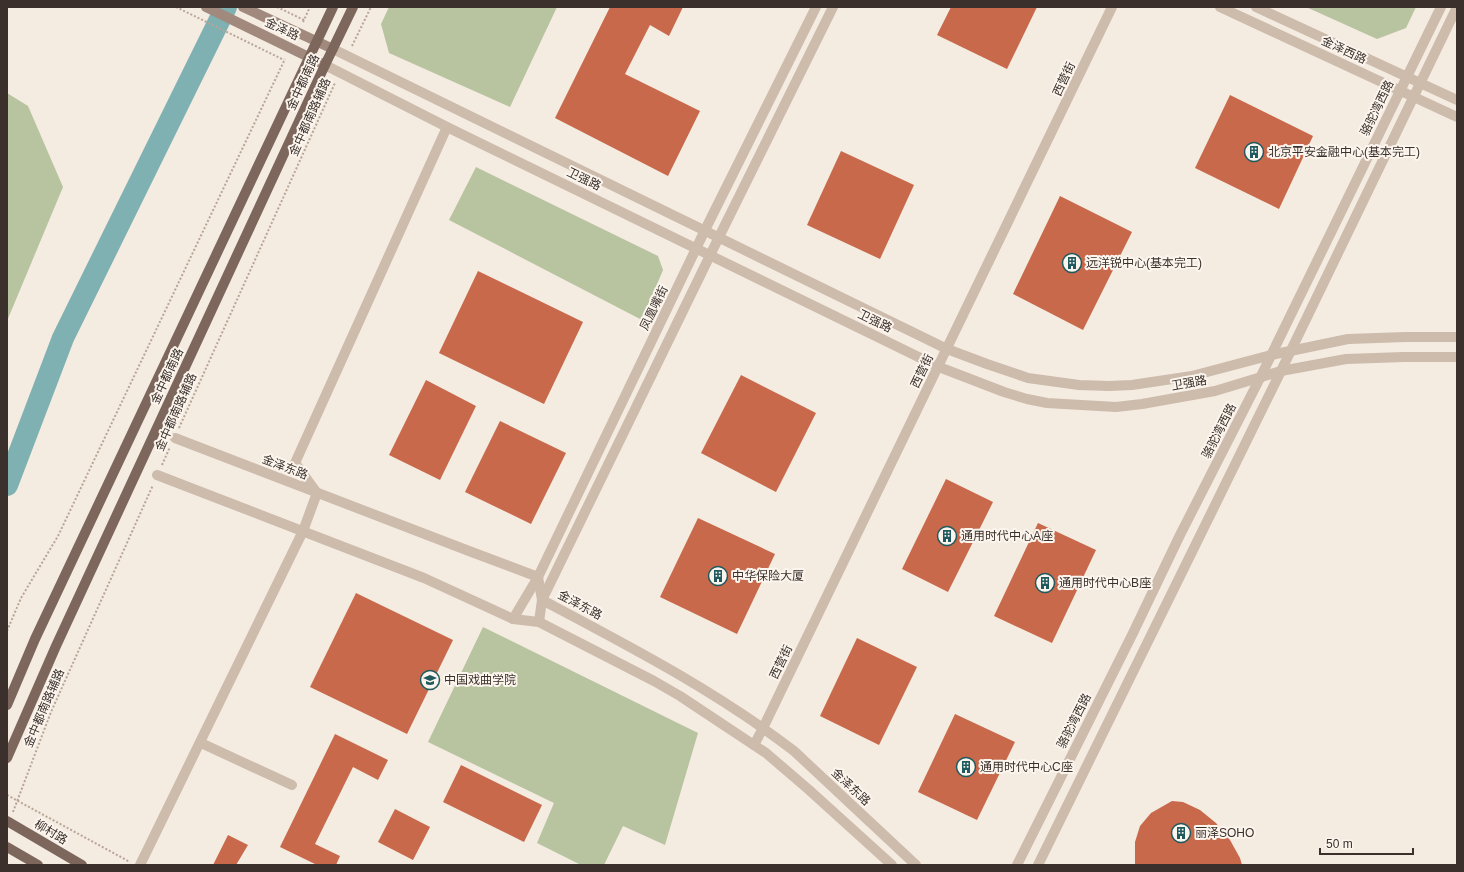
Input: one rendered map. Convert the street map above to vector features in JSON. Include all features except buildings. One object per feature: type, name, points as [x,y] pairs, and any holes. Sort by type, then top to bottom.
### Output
[{"type":"main road","name":"金泽路","points":[[206,7],[325,65]]},
{"type":"main road","name":"金泽路","points":[[243,7],[333,49]]},
{"type":"main road","name":"金中都南路","points":[[7,705],[38,632],[333,7]]},
{"type":"main road","name":"金中都南路","points":[[7,758],[62,632],[353,7]]},
{"type":"main road","name":"柳村路","points":[[8,822],[82,865]]},
{"type":"main road","points":[[7,847],[38,865]]},
{"type":"street","name":"凤凰嘴街","points":[[513,619],[538,577],[697,248],[816,7]]},
{"type":"street","points":[[539,622],[542,600],[710,254],[833,7]]},
{"type":"street","name":"西营街","points":[[754,745],[764,728],[948,349],[1112,7]]},
{"type":"street","name":"金泽西路","points":[[1220,7],[1457,117]]},
{"type":"street","name":"金泽西路","points":[[1256,7],[1457,100]]},
{"type":"street","name":"骆驼湾西路","points":[[1017,865],[1133,633],[1180,535],[1260,378],[1441,7]]},
{"type":"street","points":[[1038,865],[1291,351],[1457,7]]},
{"type":"street","name":"卫强路","points":[[333,49],[948,349],[1028,378],[1079,385],[1132,385],[1192,376],[1271,355],[1348,339],[1457,337]]},
{"type":"street","name":"卫强路","points":[[325,65],[447,127],[939,366],[1004,392],[1027,399],[1047,403],[1116,407],[1215,391],[1281,371],[1346,359],[1404,357],[1457,358]]},
{"type":"street","points":[[140,865],[201,743],[303,530],[317,493],[295,463],[447,127]]},
{"type":"street","name":"金泽东路","points":[[174,438],[538,577],[542,600],[657,661],[764,728],[794,751],[916,865]]},
{"type":"street","points":[[157,475],[303,530],[424,578],[513,619],[539,622],[654,681],[680,696],[754,745],[808,789],[892,865]]},
{"type":"street","points":[[201,743],[292,785]]},
{"type":"path","points":[[177,7],[285,60]]},
{"type":"path","name":"金泽路","points":[[277,7],[304,20]]},
{"type":"path","points":[[298,33],[310,7]]},
{"type":"path","points":[[347,56],[371,7]]},
{"type":"path","points":[[7,631],[21,598],[58,536],[290,48]]},
{"type":"path","name":"金中都南路辅路","points":[[8,822],[51,712],[340,72]]},
{"type":"path","points":[[7,794],[135,865]]},
{"type":"green space","points":[[389,7],[557,7],[510,107],[389,53],[381,24]]},
{"type":"green space","points":[[1306,7],[1416,7],[1406,28],[1377,39]]},
{"type":"green space","points":[[7,93],[28,106],[63,187],[7,321]]},
{"type":"green space","points":[[476,167],[658,256],[663,270],[642,320],[449,220]]},
{"type":"green space","points":[[483,627],[698,733],[665,845],[623,826],[604,865],[581,865],[537,843],[554,803],[428,742]]},
{"type":"waterway","points":[[7,485],[63,338],[226,7]]},
{"type":"place","name":"北京平安金融中心(基本完工)","points":[[1254,152]]},
{"type":"place","name":"远洋锐中心(基本完工)","points":[[1072,263]]},
{"type":"place","name":"通用时代中心A座","points":[[947,536]]},
{"type":"place","name":"中华保险大厦","points":[[718,576]]},
{"type":"place","name":"通用时代中心B座","points":[[1045,583]]},
{"type":"place","name":"中国戏曲学院","points":[[430,680]]},
{"type":"place","name":"通用时代中心C座","points":[[966,767]]},
{"type":"place","name":"丽泽SOHO","points":[[1181,833]]}]
